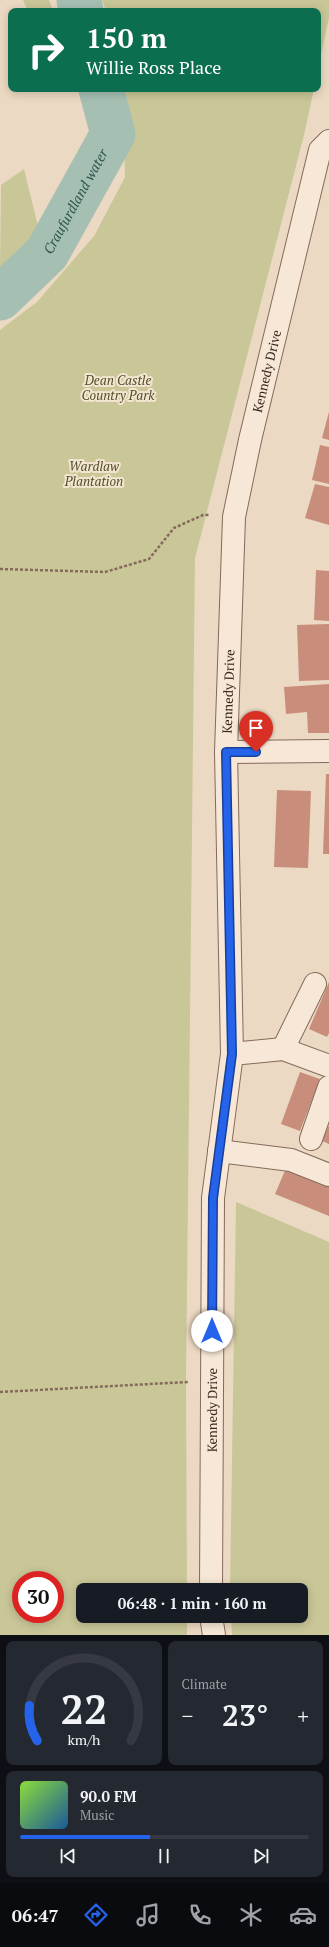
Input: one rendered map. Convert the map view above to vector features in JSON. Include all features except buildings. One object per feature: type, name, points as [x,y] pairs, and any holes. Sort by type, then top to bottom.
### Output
[{"type":"street","name":"Kennedy Drive","points":[[211,1583],[213,1198],[232,1054],[226,752],[234,517],[250,440],[320,150],[329,141]]},
{"type":"street","points":[[226,752],[329,751]]},
{"type":"street","points":[[283,1049],[315,984]]},
{"type":"street","points":[[232,1054],[283,1049],[329,1066]]},
{"type":"street","points":[[311,1139],[329,1087]]},
{"type":"street","points":[[219,1151],[291,1160],[329,1175]]},
{"type":"street","points":[[212,1623],[214,1635]]},
{"type":"path","points":[[0,569],[105,572],[149,559],[174,528],[203,515],[234,517]]},
{"type":"path","points":[[0,1392],[186,1381],[212,1391]]},
{"type":"green space","points":[[23,0],[49,0],[52,8],[27,8]]},
{"type":"green space","points":[[102,0],[329,0],[329,18],[321,54],[321,8],[105,8]]},
{"type":"green space","name":"Dean Castle Country Park","points":[[123,92],[313,92],[304,135],[195,558],[186,1381],[187,1583],[76,1583],[76,1623],[187,1623],[187,1635],[0,1635],[0,330],[37,302],[94,236],[125,177]]},
{"type":"green space","points":[[24,169],[39,230],[0,272],[1,185]]},
{"type":"green space","points":[[236,1202],[329,1242],[329,1635],[232,1635],[231,1623],[308,1623],[308,1583],[230,1583]]},
{"type":"waterway","name":"Craufurdland water","points":[[79,0],[80,8]]},
{"type":"waterway","name":"Craufurdland water","points":[[0,298],[47,253],[113,134],[102,92]]},
{"type":"route","points":[[212,1331],[213,1198],[232,1054],[226,752],[256,752]]},
{"type":"park label","name":"Wardlaw Plantation","points":[[94,474]]}]
